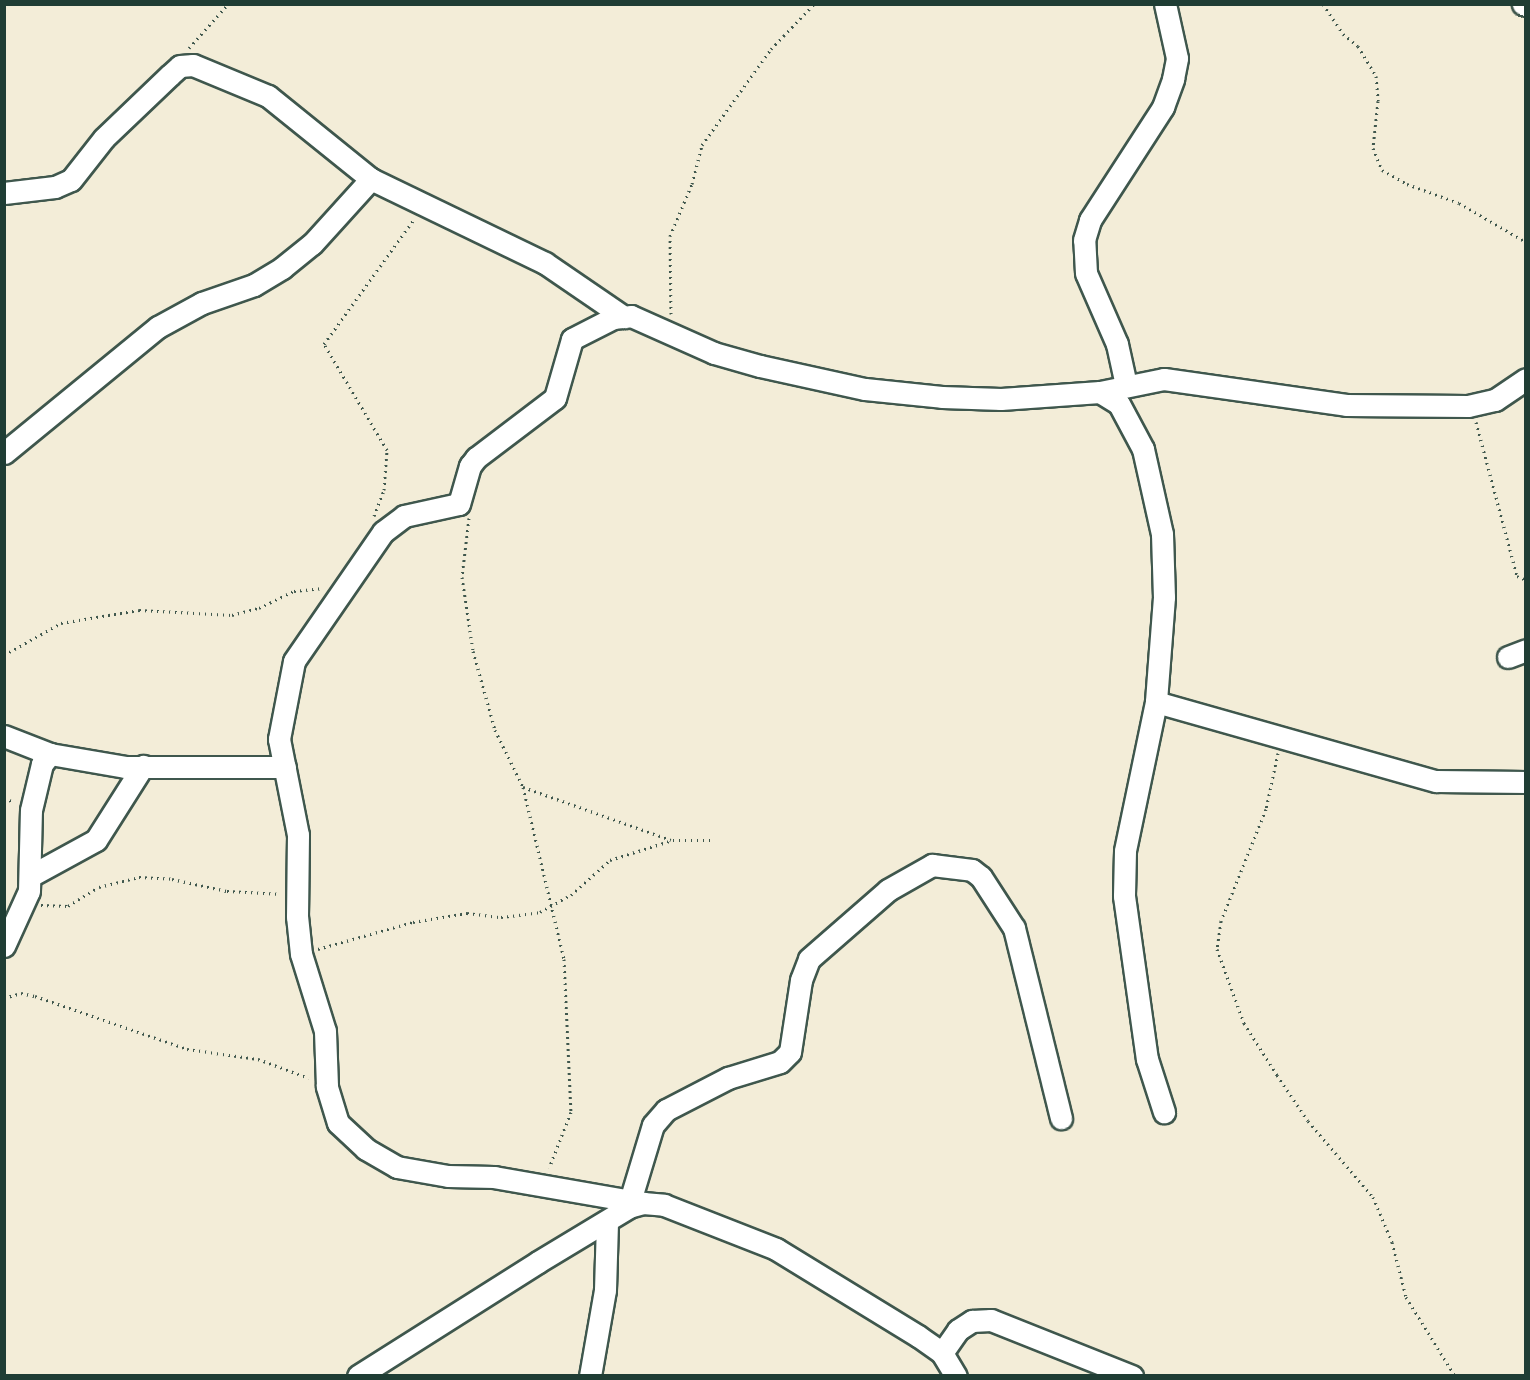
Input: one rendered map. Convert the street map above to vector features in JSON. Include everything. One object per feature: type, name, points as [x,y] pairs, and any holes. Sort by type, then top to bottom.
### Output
[{"type":"street","points":[[1126,385],[1117,344],[1086,273],[1084,240],[1090,220],[1163,107],[1170,88],[1177,58],[1165,4]]},
{"type":"street","points":[[4,193],[56,188],[71,180],[104,138],[180,66],[193,65],[268,96],[371,179],[545,263],[624,317],[675,334],[714,353],[874,390],[1000,399],[1100,392],[1164,379],[1195,380],[1346,405],[1471,405],[1495,400],[1526,379]]},
{"type":"street","points":[[4,453],[158,327],[202,303],[254,285],[282,268],[312,244],[371,179]]},
{"type":"street","points":[[624,317],[613,318],[572,339],[555,398],[476,458],[470,465],[459,504],[395,521],[383,532],[294,661],[279,739],[298,835],[302,954],[325,1031],[327,1086],[338,1123],[366,1149],[397,1167],[539,1185],[664,1205],[776,1249],[870,1304],[942,1353],[956,1376]]},
{"type":"street","points":[[1100,392],[1119,404],[1143,449],[1162,534],[1164,597],[1156,702],[1125,851],[1124,896],[1147,1059],[1164,1112]]},
{"type":"street","points":[[1156,702],[1436,781],[1526,782]]},
{"type":"street","points":[[4,736],[50,754],[143,766],[285,767]]},
{"type":"street","points":[[4,946],[24,904],[32,875],[31,810],[38,775],[50,754]]},
{"type":"street","points":[[32,875],[96,840],[143,766]]},
{"type":"street","points":[[358,1376],[607,1223],[637,1202],[653,1125],[666,1110],[728,1078],[780,1062],[790,1052],[801,980],[809,959],[888,890],[932,865],[972,870],[981,877],[1014,928],[1061,1118]]},
{"type":"street","points":[[590,1376],[604,1290],[607,1223]]},
{"type":"street","points":[[942,1353],[958,1330],[972,1321],[991,1320],[1132,1376]]},
{"type":"path","points":[[180,66],[192,42],[228,4]]},
{"type":"path","points":[[675,334],[670,310],[673,270],[669,236],[693,184],[702,146],[771,49],[814,4]]},
{"type":"path","points":[[1323,4],[1339,29],[1358,46],[1376,76],[1378,102],[1373,148],[1382,170],[1407,184],[1459,203],[1526,242]]},
{"type":"path","points":[[372,523],[384,490],[387,450],[324,344],[424,204]]},
{"type":"path","points":[[1471,405],[1517,576],[1526,580]]},
{"type":"path","points":[[470,513],[462,577],[473,651],[495,730],[523,787],[540,868],[554,907],[564,959],[571,1112],[556,1156],[539,1185]]},
{"type":"path","points":[[4,655],[61,623],[139,610],[232,615],[259,608],[294,591],[347,586]]},
{"type":"path","points":[[1281,739],[1266,809],[1221,921],[1216,949],[1244,1023],[1277,1076],[1308,1121],[1373,1197],[1392,1242],[1406,1297],[1455,1376]]},
{"type":"path","points":[[523,787],[673,840]]},
{"type":"path","points":[[302,954],[413,922],[466,913],[501,917],[526,915],[554,907],[610,860],[673,840],[712,840]]},
{"type":"path","points":[[24,904],[68,906],[99,887],[139,877],[172,879],[227,891],[299,895]]},
{"type":"path","points":[[4,998],[21,993],[35,996],[187,1049],[258,1059],[327,1086]]}]
